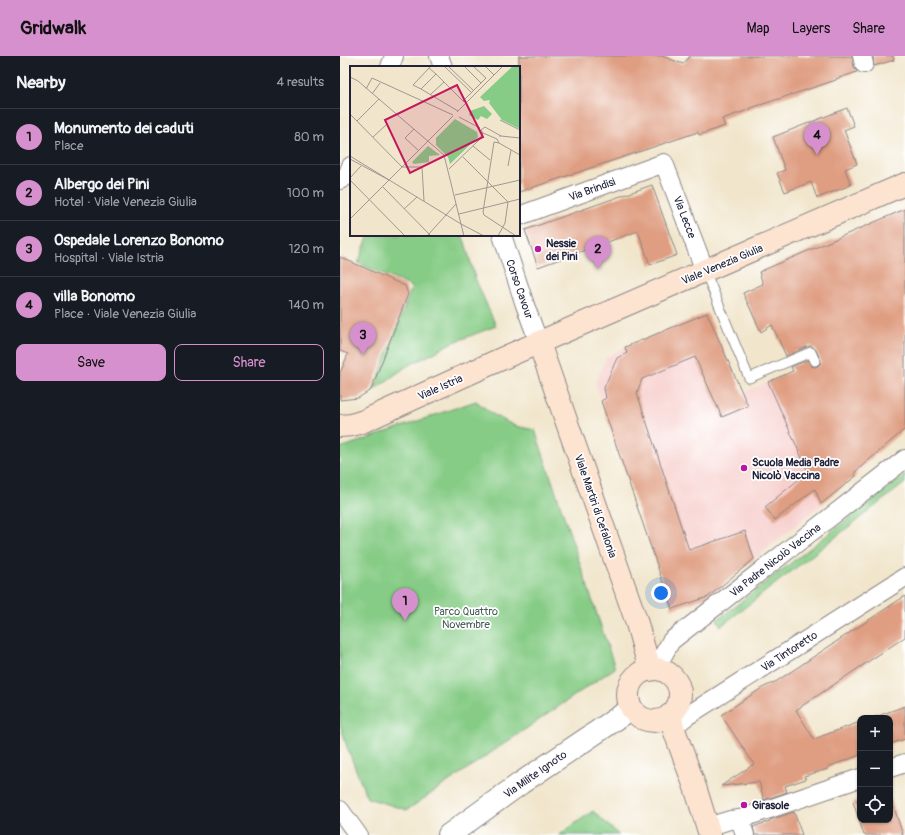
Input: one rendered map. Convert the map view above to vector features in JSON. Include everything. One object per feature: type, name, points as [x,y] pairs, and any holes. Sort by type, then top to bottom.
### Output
[{"type":"main road","name":"Viale Venezia Giulia","points":[[539,343],[905,184]]},
{"type":"main road","name":"Viale Istria","points":[[340,426],[352,425],[364,421],[539,343]]},
{"type":"main road","name":"Viale Martiri di Cefalonia","points":[[539,343],[636,620],[656,670]]},
{"type":"main road","points":[[672,721],[663,719],[654,721],[646,720],[629,711],[628,693],[630,685],[642,672],[656,670],[669,674],[675,679],[678,686],[680,694],[679,702],[672,721],[709,831]]},
{"type":"street","points":[[390,66],[394,56]]},
{"type":"street","points":[[439,56],[443,66]]},
{"type":"street","name":"Via Brindisi","points":[[520,216],[664,163]]},
{"type":"street","name":"Via Lecce","points":[[664,163],[705,271]]},
{"type":"street","points":[[340,180],[347,176],[350,168]]},
{"type":"street","name":"Corso Cavour","points":[[502,236],[539,343]]},
{"type":"street","name":"Via Padre Nicolò Vaccina","points":[[656,670],[671,641],[905,459]]},
{"type":"street","name":"Via Tintoretto","points":[[672,721],[687,716],[905,577]]},
{"type":"street","name":"Via Milite Ignoto","points":[[449,835],[522,783],[629,711]]},
{"type":"street","points":[[893,767],[905,763]]},
{"type":"street","points":[[709,831],[730,820],[742,827],[857,779]]},
{"type":"street","points":[[340,810],[358,835]]},
{"type":"lane","points":[[705,271],[749,378],[811,352],[815,361]]},
{"type":"shaded area","name":"Scuola Media Padre Nicolò Vaccina","points":[[707,313],[743,393],[823,358],[866,456],[870,459],[856,476],[708,597],[672,609],[595,382],[607,357],[625,347]]},
{"type":"green space","points":[[369,236],[462,236],[475,278],[496,326],[449,344],[407,366],[374,390],[412,287],[358,263]]},
{"type":"green space","name":"Parco Quattro Novembre","points":[[476,401],[494,415],[515,426],[535,430],[615,668],[407,810],[367,798],[347,747],[340,724],[340,448]]},
{"type":"green space","points":[[905,475],[905,483],[721,626],[717,620]]},
{"type":"green space","points":[[593,811],[619,835],[559,835]]},
{"type":"building","points":[[519,56],[662,56],[683,64],[690,56],[852,56],[854,67],[857,72],[722,119],[725,126],[699,135],[698,132],[520,192]]},
{"type":"building","points":[[873,56],[893,56],[894,60],[874,66]]},
{"type":"building","points":[[847,108],[854,126],[844,130],[857,164],[845,169],[851,185],[817,198],[811,182],[785,192],[777,173],[785,170],[773,137]]},
{"type":"building","points":[[652,185],[677,255],[650,265],[638,231],[538,267],[525,230]]},
{"type":"building","points":[[905,209],[905,429],[855,472],[856,476],[821,504],[815,489],[775,520],[765,507],[808,472],[768,382],[793,371],[791,367],[808,360],[811,366],[814,367],[818,366],[821,361],[816,350],[812,346],[786,356],[772,325],[761,332],[743,293],[763,284],[759,272]]},
{"type":"building","points":[[340,257],[405,286],[408,294],[371,390],[358,398],[340,400],[340,373],[348,354],[340,351]]},
{"type":"building","points":[[707,313],[748,406],[722,417],[695,357],[642,379],[637,393],[689,550],[745,531],[754,559],[708,597],[672,609],[601,401],[606,398],[604,388],[617,358],[627,353],[625,347]]},
{"type":"building","points":[[905,596],[905,637],[796,710],[814,739],[857,723],[857,756],[828,767],[828,769],[804,776],[806,779],[785,786],[787,792],[764,800],[759,782],[721,786],[754,764],[721,715],[762,688],[777,681]]},
{"type":"building","points":[[905,706],[905,739],[893,743],[893,715],[880,715]]},
{"type":"building","points":[[857,801],[857,814],[853,802]]},
{"type":"building","points":[[893,805],[903,835],[864,835],[860,823],[893,823]]},
{"type":"building","points":[[794,812],[802,835],[755,835],[753,827]]},
{"type":"place","name":"villa Bonomo","points":[[817,155]]},
{"type":"place","name":"Nessie dei Pini","points":[[538,249]]},
{"type":"place","name":"Albergo dei Pini","points":[[598,269]]},
{"type":"place","name":"Ospedale Lorenzo Bonomo","points":[[363,355]]},
{"type":"place","name":"Scuola Media Padre Nicolò Vaccina","points":[[744,468]]},
{"type":"place","name":"Monumento dei caduti","points":[[405,621]]},
{"type":"place","name":"Girasole","points":[[744,805]]}]
